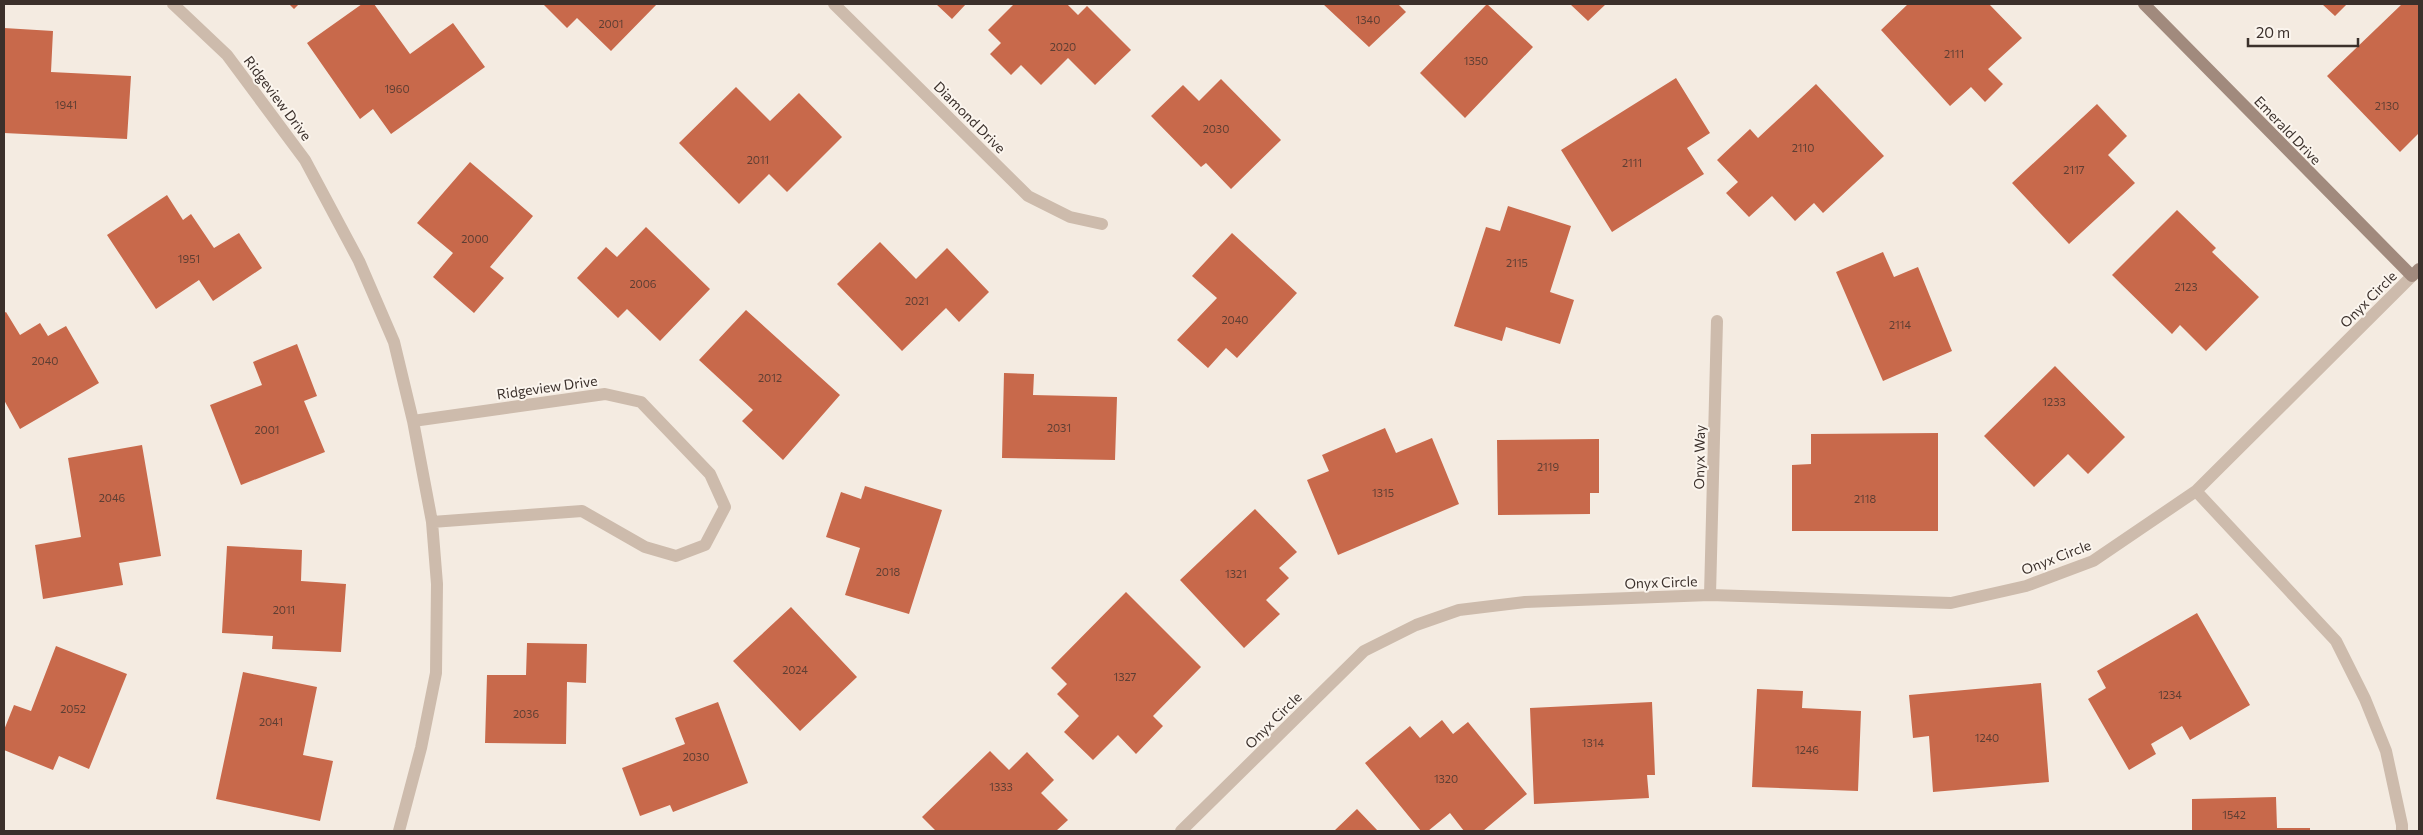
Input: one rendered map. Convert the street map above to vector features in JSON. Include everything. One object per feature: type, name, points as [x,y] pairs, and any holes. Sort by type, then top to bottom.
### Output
[{"type":"street","name":"Ridgeview Drive","points":[[173,4],[227,55],[306,160],[359,261],[394,342],[413,421],[432,522],[437,584],[436,672],[421,748],[399,831]]},
{"type":"street","name":"Diamond Drive","points":[[834,4],[1028,196],[1070,217],[1102,224]]},
{"type":"street","name":"Emerald Drive","points":[[2144,4],[2416,272]]},
{"type":"street","name":"Onyx Circle","points":[[1181,831],[1364,651],[1416,625],[1459,610],[1525,602],[1710,594],[1951,603],[2026,586],[2093,561],[2196,491],[2416,272]]},
{"type":"street","name":"Onyx Way","points":[[1710,594],[1717,321]]},
{"type":"street","name":"Ridgeview Drive","points":[[413,421],[605,394],[641,402],[710,474],[725,507],[705,545],[676,556],[645,547],[582,511],[432,522]]},
{"type":"street","points":[[2196,491],[2336,641],[2365,699],[2386,751],[2402,831]]},
{"type":"building","points":[[289,4],[299,4],[294,9]]},
{"type":"building","points":[[362,4],[374,4],[410,54],[453,23],[485,67],[391,134],[373,109],[360,119],[307,43]]},
{"type":"building","points":[[543,4],[657,4],[611,51],[577,18],[567,28]]},
{"type":"building","points":[[936,4],[966,4],[952,19]]},
{"type":"building","points":[[1014,4],[1067,4],[1078,15],[1087,6],[1131,50],[1095,85],[1068,58],[1041,85],[1021,65],[1011,75],[990,54],[1001,43],[988,30]]},
{"type":"building","points":[[1323,4],[1398,4],[1406,12],[1369,47]]},
{"type":"building","points":[[1487,4],[1533,47],[1465,118],[1420,73]]},
{"type":"building","points":[[1570,4],[1606,4],[1588,21]]},
{"type":"building","points":[[1908,4],[1989,4],[2022,38],[1988,69],[2003,84],[1985,102],[1971,87],[1950,106],[1881,30]]},
{"type":"building","points":[[2322,4],[2347,4],[2335,16]]},
{"type":"building","points":[[2402,4],[2419,4],[2419,133],[2400,152],[2327,76]]},
{"type":"building","points":[[4,28],[53,31],[51,72],[131,76],[127,139],[4,133]]},
{"type":"building","points":[[1676,78],[1710,133],[1687,148],[1704,174],[1612,232],[1561,150]]},
{"type":"building","points":[[1221,79],[1281,140],[1231,189],[1206,163],[1201,167],[1151,116],[1183,85],[1199,101]]},
{"type":"building","points":[[1816,84],[1884,156],[1823,213],[1814,203],[1795,221],[1772,196],[1749,217],[1726,193],[1738,182],[1717,160],[1750,129],[1758,138]]},
{"type":"building","points":[[736,87],[770,121],[799,93],[842,137],[787,192],[769,174],[739,204],[679,143]]},
{"type":"building","points":[[2097,104],[2127,136],[2108,155],[2135,183],[2069,244],[2012,183]]},
{"type":"building","points":[[470,162],[533,216],[490,267],[504,278],[474,313],[433,277],[453,253],[417,223]]},
{"type":"building","points":[[167,195],[183,220],[191,214],[214,248],[239,233],[262,268],[213,301],[199,280],[156,309],[107,235]]},
{"type":"building","points":[[1508,206],[1571,226],[1550,292],[1574,300],[1560,344],[1506,327],[1502,341],[1454,326],[1486,227],[1500,231]]},
{"type":"building","points":[[2177,210],[2216,248],[2212,252],[2259,297],[2206,351],[2180,325],[2172,334],[2112,275]]},
{"type":"building","points":[[646,227],[710,289],[660,341],[627,309],[618,318],[577,278],[606,247],[617,257]]},
{"type":"building","points":[[1232,233],[1297,293],[1237,358],[1226,348],[1208,368],[1177,340],[1217,298],[1192,276]]},
{"type":"building","points":[[880,242],[916,279],[947,248],[989,292],[959,322],[946,308],[902,351],[837,284]]},
{"type":"building","points":[[1883,252],[1894,277],[1918,267],[1952,351],[1883,381],[1836,272]]},
{"type":"building","points":[[746,310],[840,395],[783,460],[742,421],[753,410],[699,360]]},
{"type":"building","points":[[6,312],[20,335],[40,323],[48,336],[66,326],[99,383],[20,429],[4,400],[4,313]]},
{"type":"building","points":[[297,344],[317,396],[304,401],[325,452],[241,485],[210,405],[262,385],[253,362]]},
{"type":"building","points":[[2055,366],[2125,437],[2088,474],[2068,454],[2034,487],[1984,436]]},
{"type":"building","points":[[1004,373],[1034,374],[1033,395],[1117,397],[1115,460],[1002,458]]},
{"type":"building","points":[[1385,428],[1396,453],[1432,438],[1459,504],[1338,555],[1307,480],[1329,471],[1322,455]]},
{"type":"building","points":[[1938,433],[1938,531],[1792,531],[1792,465],[1811,464],[1811,434]]},
{"type":"building","points":[[1599,439],[1599,493],[1590,493],[1590,514],[1498,515],[1497,440]]},
{"type":"building","points":[[142,445],[161,556],[119,563],[123,585],[43,599],[35,545],[81,537],[68,458]]},
{"type":"building","points":[[865,486],[942,510],[909,614],[845,595],[860,548],[826,537],[841,492],[861,499]]},
{"type":"building","points":[[1255,509],[1297,552],[1279,568],[1289,578],[1266,600],[1280,614],[1244,648],[1180,580]]},
{"type":"building","points":[[227,546],[302,550],[301,581],[346,584],[341,652],[272,649],[273,636],[222,633]]},
{"type":"building","points":[[1126,592],[1201,667],[1153,716],[1163,726],[1136,754],[1118,735],[1093,760],[1064,732],[1079,716],[1057,694],[1067,684],[1051,668]]},
{"type":"building","points":[[791,607],[857,677],[800,731],[733,661]]},
{"type":"building","points":[[2197,613],[2250,705],[2190,740],[2182,726],[2151,744],[2156,754],[2129,770],[2088,699],[2106,688],[2097,671]]},
{"type":"building","points":[[527,643],[587,644],[586,683],[567,682],[566,744],[485,743],[487,675],[526,675]]},
{"type":"building","points":[[56,646],[127,674],[89,769],[59,756],[53,770],[4,750],[4,730],[14,705],[31,711]]},
{"type":"building","points":[[243,672],[317,687],[303,755],[333,761],[320,821],[216,799]]},
{"type":"building","points":[[2041,683],[2049,782],[1933,792],[1929,736],[1913,738],[1909,695]]},
{"type":"building","points":[[1757,689],[1803,691],[1802,708],[1861,711],[1858,791],[1752,787]]},
{"type":"building","points":[[718,702],[748,783],[673,812],[670,805],[640,816],[622,768],[685,744],[675,718]]},
{"type":"building","points":[[1652,702],[1655,775],[1647,775],[1649,798],[1534,804],[1530,708]]},
{"type":"building","points":[[1442,720],[1453,734],[1468,722],[1527,794],[1483,831],[1464,831],[1450,813],[1428,831],[1421,831],[1365,763],[1410,726],[1420,738]]},
{"type":"building","points":[[990,751],[1009,770],[1027,752],[1054,780],[1041,793],[1068,820],[1056,831],[936,831],[922,817]]},
{"type":"building","points":[[2276,797],[2277,828],[2310,828],[2310,831],[2192,831],[2192,799]]},
{"type":"building","points":[[1357,809],[1378,831],[1334,831]]}]
